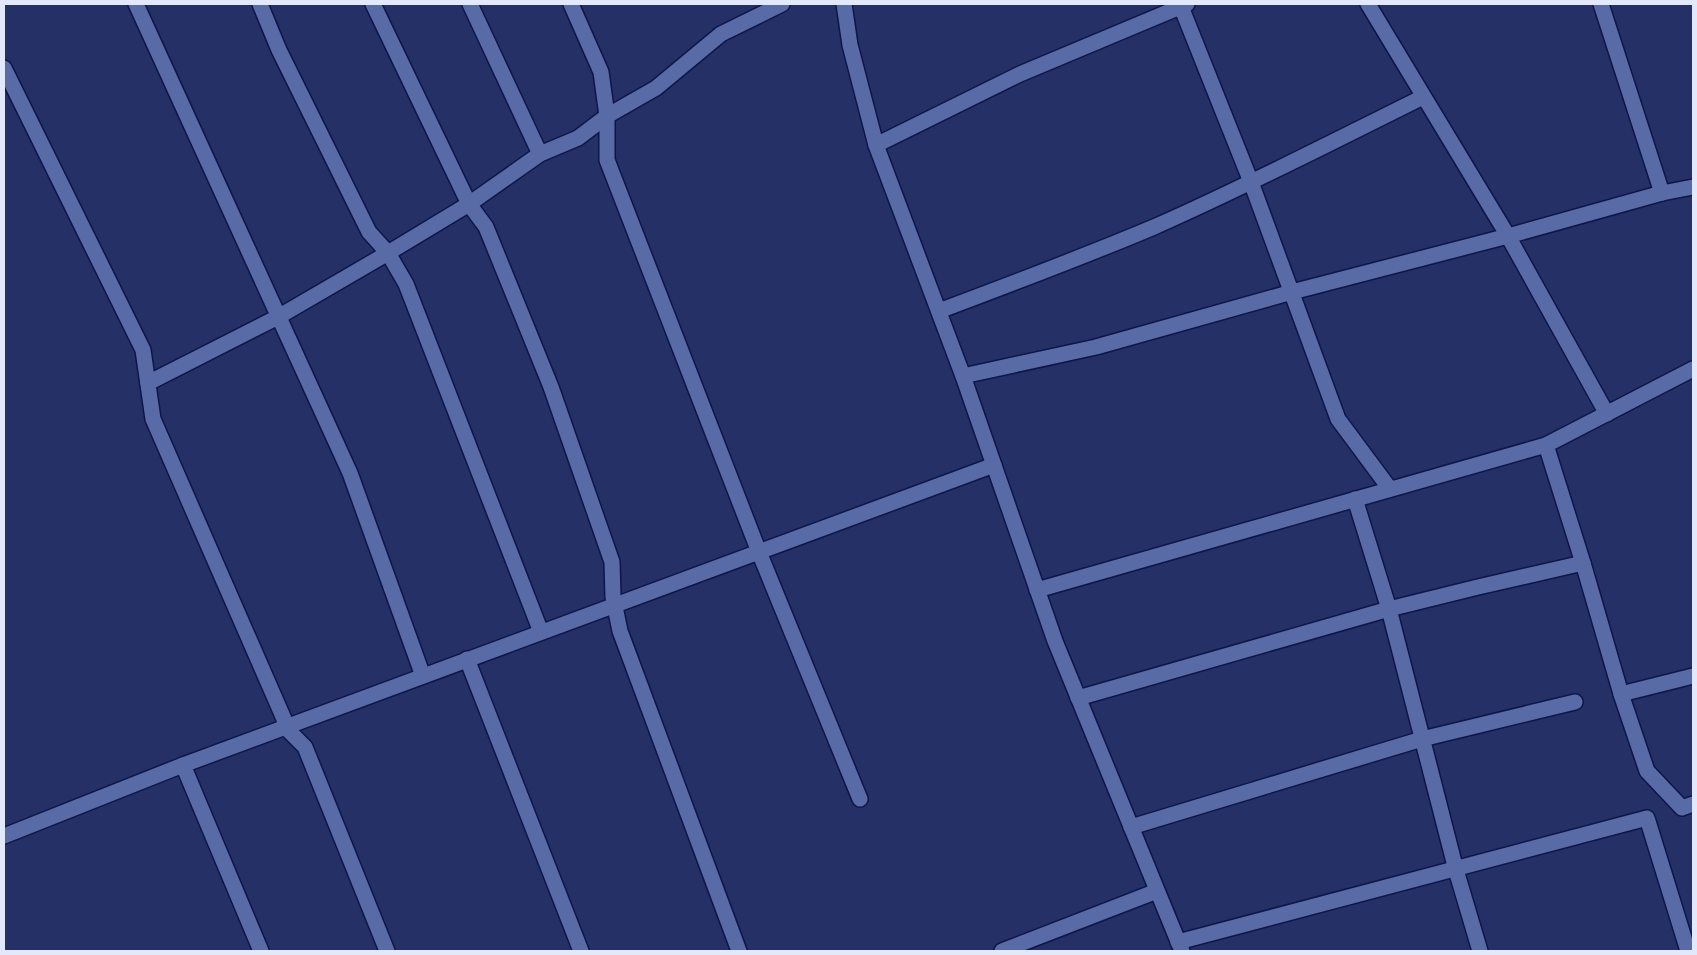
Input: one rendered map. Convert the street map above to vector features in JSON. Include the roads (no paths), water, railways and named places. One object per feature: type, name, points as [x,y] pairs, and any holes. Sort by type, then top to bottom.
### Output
[{"type":"street","points":[[136,4],[350,473],[423,676]]},
{"type":"street","points":[[260,4],[279,50],[369,232],[388,253],[406,284],[541,632]]},
{"type":"street","points":[[373,4],[469,204],[486,227],[551,387],[612,562],[614,605],[620,631],[739,951]]},
{"type":"street","points":[[470,4],[540,154]]},
{"type":"street","points":[[571,4],[601,72],[607,116],[607,160],[759,552],[860,800]]},
{"type":"street","points":[[148,383],[278,316],[388,253],[469,204],[540,154],[578,138],[607,116],[656,88],[721,34],[782,4]]},
{"type":"street","points":[[844,4],[850,45],[876,145],[964,376],[1055,641],[1180,946],[1646,818],[1685,951]]},
{"type":"street","points":[[1368,4],[1508,236],[1607,414]]},
{"type":"street","points":[[1601,4],[1662,193]]},
{"type":"street","points":[[876,145],[1020,74],[1183,5],[1251,182],[1338,419],[1390,489]]},
{"type":"street","points":[[4,68],[143,350],[153,420],[284,719],[285,727],[305,747],[387,951]]},
{"type":"street","points":[[939,311],[1069,262],[1155,226],[1251,182],[1423,97]]},
{"type":"street","points":[[964,376],[1096,347],[1292,292],[1508,236],[1662,193],[1693,187]]},
{"type":"street","points":[[1037,590],[1546,445],[1693,370]]},
{"type":"street","points":[[1546,445],[1584,563],[1621,694],[1647,771],[1682,808],[1693,804]]},
{"type":"street","points":[[4,836],[183,765],[994,465]]},
{"type":"street","points":[[1355,499],[1389,609],[1456,870],[1480,951]]},
{"type":"street","points":[[1078,698],[1389,609],[1584,563]]},
{"type":"street","points":[[467,659],[580,951]]},
{"type":"street","points":[[1621,694],[1693,676]]},
{"type":"street","points":[[1131,827],[1422,739],[1575,702]]},
{"type":"street","points":[[183,765],[261,951]]},
{"type":"street","points":[[1002,951],[1157,891]]}]
